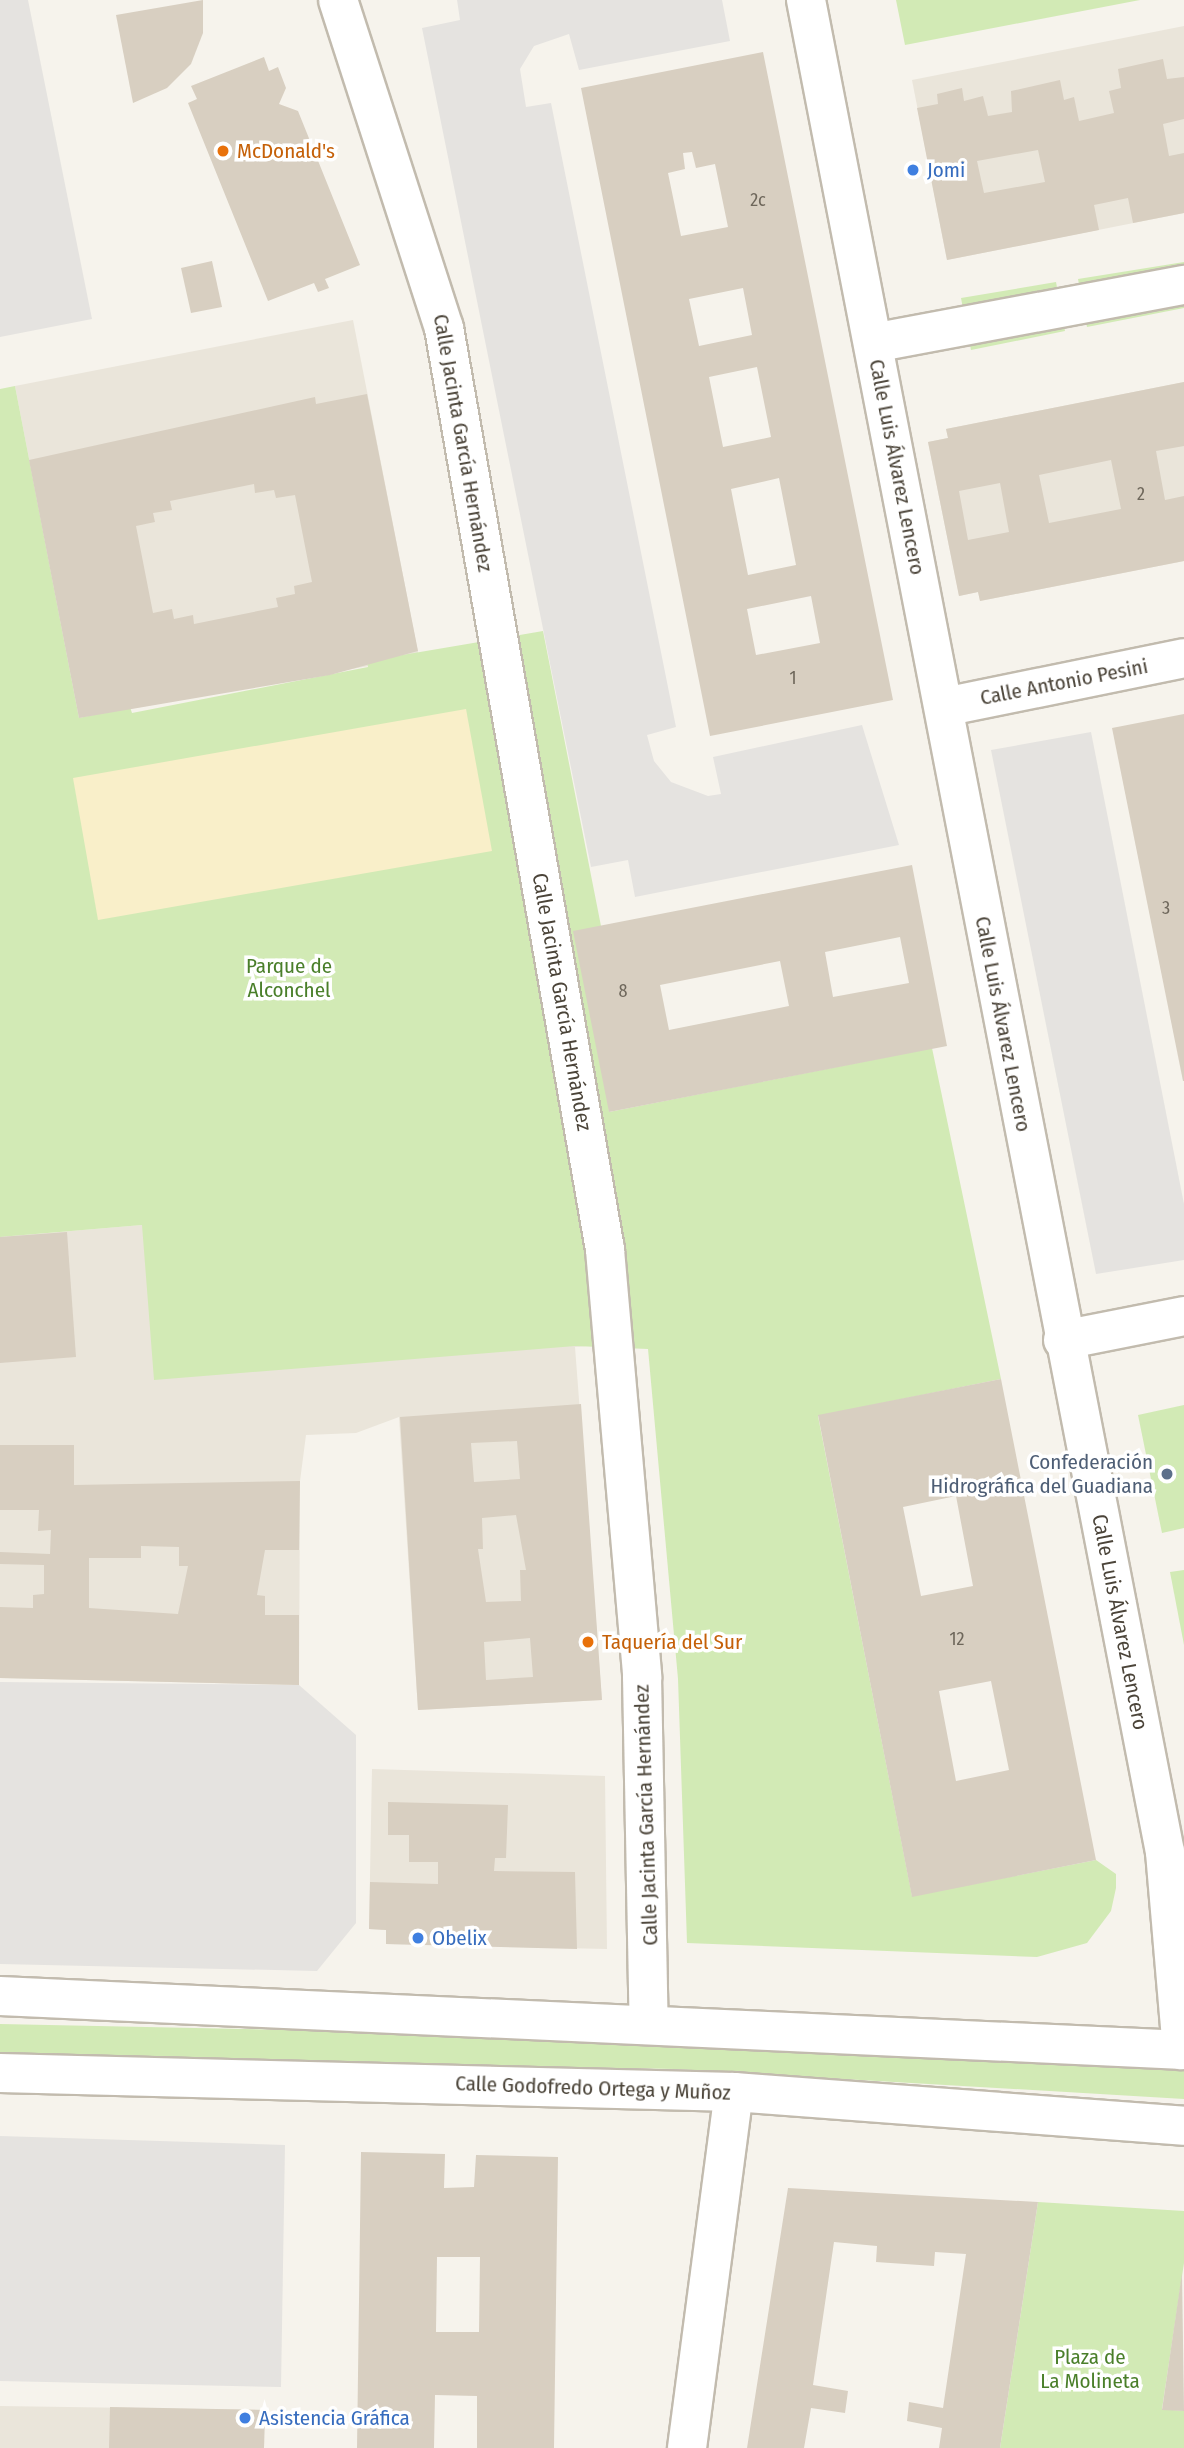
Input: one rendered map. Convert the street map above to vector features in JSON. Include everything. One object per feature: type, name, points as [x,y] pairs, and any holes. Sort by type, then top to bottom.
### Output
[{"type":"street","name":"Calle Jacinta García Hernández","points":[[338,0],[444,328],[605,1250],[644,1701],[649,2025]]},
{"type":"street","name":"Calle Luis Álvarez Lencero","points":[[806,0],[944,707],[1063,1340],[1165,1852],[1183,2050]]},
{"type":"street","points":[[873,343],[1184,285]]},
{"type":"street","name":"Calle Antonio Pesini","points":[[944,707],[1184,658]]},
{"type":"street","points":[[1063,1340],[1184,1316]]},
{"type":"street","points":[[0,1996],[1183,2050]]},
{"type":"street","name":"Calle Godofredo Ortega y Muñoz","points":[[0,2073],[734,2092],[1184,2126]]},
{"type":"street","points":[[687,2448],[734,2092]]},
{"type":"shaded area","points":[[0,0],[28,0],[92,319],[0,337]]},
{"type":"shaded area","points":[[457,0],[722,0],[730,41],[579,70],[569,34],[534,46],[520,69],[526,107],[551,103],[676,727],[647,735],[654,761],[671,782],[708,796],[721,794],[713,757],[862,725],[899,845],[635,897],[628,860],[591,867],[422,28],[460,20]]},
{"type":"shaded area","points":[[1184,26],[1184,213],[947,260],[912,80]]},
{"type":"shaded area","points":[[353,320],[419,657],[79,718],[15,386]]},
{"type":"shaded area","points":[[1184,382],[1184,561],[980,601],[978,592],[959,596],[928,442],[948,438],[946,429]]},
{"type":"shaded area","points":[[1091,732],[1184,1204],[1184,1260],[1096,1274],[991,750]]},
{"type":"shaded area","points":[[142,1225],[586,1346],[575,1347],[602,1700],[418,1710],[399,1417],[356,1433],[306,1435],[300,1481],[299,1685],[0,1678],[0,1237]]},
{"type":"shaded area","points":[[0,1682],[299,1685],[356,1735],[356,1923],[317,1971],[0,1964]]},
{"type":"shaded area","points":[[372,1769],[605,1776],[607,1949],[386,1944],[386,1930],[369,1929]]},
{"type":"shaded area","points":[[0,2136],[285,2145],[281,2387],[0,2381]]},
{"type":"shaded area","points":[[0,2406],[265,2410],[264,2448],[0,2448]]},
{"type":"green space","points":[[896,0],[1140,0],[905,45]]},
{"type":"green space","points":[[1184,262],[1184,308],[1087,327],[1078,279]]},
{"type":"green space","points":[[1056,282],[1065,331],[971,350],[961,298]]},
{"type":"green space","name":"Parque de Alconchel","points":[[15,386],[79,718],[130,707],[132,713],[368,667],[367,661],[543,631],[601,926],[609,1112],[932,1048],[1001,1379],[818,1416],[912,1896],[1096,1860],[1116,1874],[1116,1888],[1111,1911],[1087,1943],[1037,1957],[687,1943],[678,1679],[648,1349],[575,1346],[154,1380],[142,1225],[0,1237],[0,389]]},
{"type":"green space","name":"Confederación Hidrográfica del Guadiana","points":[[1184,1405],[1184,1528],[1162,1533],[1138,1415]]},
{"type":"green space","points":[[1184,1570],[1184,1645],[1170,1572]]},
{"type":"green space","points":[[0,2024],[676,2038],[1184,2067],[1184,2099],[675,2069],[0,2057]]},
{"type":"green space","name":"Plaza de La Molineta","points":[[1038,2202],[1184,2211],[1184,2263],[1162,2409],[1184,2411],[1184,2448],[1000,2448]]},
{"type":"sand","points":[[466,709],[492,851],[98,920],[73,778]]},
{"type":"building","points":[[203,0],[203,33],[191,64],[167,88],[133,103],[116,15]]},
{"type":"building","points":[[763,52],[893,700],[710,736],[581,88]],"holes":[[[692,152],[696,168],[715,164],[728,227],[681,236],[668,173],[685,169],[683,153]],[[743,288],[752,335],[699,346],[689,299]],[[757,367],[771,437],[723,447],[709,377]],[[779,478],[796,565],[748,575],[731,489]],[[811,596],[820,643],[756,655],[747,609]]]},
{"type":"building","points":[[264,57],[269,71],[278,67],[286,88],[279,104],[298,111],[360,265],[325,279],[329,288],[318,292],[314,283],[268,301],[188,103],[197,99],[191,86]]},
{"type":"building","points":[[1163,59],[1167,79],[1184,77],[1184,119],[1163,124],[1169,156],[1184,153],[1184,213],[1133,223],[1128,198],[1094,205],[1099,230],[947,260],[917,108],[938,104],[937,94],[962,88],[964,101],[983,96],[988,116],[1012,112],[1011,91],[1060,80],[1064,100],[1074,97],[1079,121],[1114,113],[1109,91],[1121,88],[1118,69]],"holes":[[[1038,150],[1045,182],[984,193],[977,161]]]},
{"type":"building","points":[[212,261],[222,307],[191,313],[181,268]]},
{"type":"building","points":[[1184,382],[1184,446],[1156,451],[1165,500],[1184,496],[1184,561],[980,601],[978,592],[959,596],[928,442],[948,438],[946,429]],"holes":[[[1111,460],[1121,509],[1049,523],[1039,475]],[[1000,483],[1009,532],[968,540],[959,491]]]},
{"type":"building","points":[[367,394],[418,651],[330,675],[79,718],[29,460],[315,397],[316,404]],"holes":[[[254,484],[255,493],[274,490],[276,498],[295,495],[312,582],[294,586],[295,594],[276,598],[278,607],[194,624],[193,615],[174,619],[172,609],[153,613],[136,526],[155,522],[153,513],[172,510],[170,501]]]},
{"type":"building","points":[[1184,714],[1184,1081],[1183,1081],[1112,728]]},
{"type":"building","points":[[912,865],[947,1046],[609,1112],[573,931]],"holes":[[[900,937],[909,983],[833,997],[825,952]],[[780,961],[789,1006],[669,1030],[660,985]]]},
{"type":"building","points":[[67,1232],[76,1357],[0,1363],[0,1237]]},
{"type":"building","points":[[1001,1379],[1096,1860],[912,1897],[818,1415]],"holes":[[[956,1496],[973,1586],[921,1596],[903,1507]],[[991,1681],[1009,1770],[956,1781],[939,1691]]]},
{"type":"building","points":[[581,1404],[602,1700],[418,1710],[400,1417]],"holes":[[[517,1441],[520,1479],[474,1482],[471,1443]],[[516,1515],[526,1570],[520,1570],[521,1601],[486,1602],[478,1549],[483,1549],[482,1518]],[[530,1638],[533,1677],[486,1680],[484,1642]]]},
{"type":"building","points":[[0,1445],[74,1445],[74,1485],[300,1481],[299,1550],[265,1550],[257,1595],[265,1596],[265,1615],[299,1615],[299,1685],[0,1678],[0,1607],[33,1608],[33,1595],[44,1594],[44,1565],[0,1564],[0,1552],[50,1554],[51,1530],[38,1531],[39,1510],[0,1510]],"holes":[[[141,1546],[179,1547],[179,1566],[188,1566],[178,1614],[89,1608],[89,1558],[141,1558]]]},
{"type":"building","points":[[388,1802],[508,1805],[506,1858],[495,1858],[494,1871],[575,1872],[577,1949],[386,1944],[386,1930],[369,1929],[370,1882],[438,1884],[438,1862],[409,1862],[409,1835],[388,1835]]},
{"type":"building","points":[[361,2152],[445,2154],[444,2188],[474,2187],[476,2155],[558,2157],[554,2448],[477,2448],[477,2396],[435,2395],[434,2448],[357,2448]],"holes":[[[437,2257],[480,2257],[479,2332],[436,2332]]]},
{"type":"building","points":[[788,2188],[1038,2202],[1000,2448],[939,2448],[942,2428],[907,2421],[909,2402],[943,2408],[966,2254],[935,2252],[934,2266],[876,2262],[877,2246],[834,2242],[813,2385],[848,2391],[845,2413],[811,2408],[804,2448],[747,2448]]},
{"type":"building","points":[[1182,2273],[1184,2411],[1162,2410]]},
{"type":"building","points":[[110,2407],[265,2410],[264,2448],[109,2448]]},
{"type":"place","name":"McDonald's","points":[[223,151]]},
{"type":"place","name":"Jomi","points":[[913,170]]},
{"type":"place","name":"Confederación Hidrográfica del Guadiana","points":[[1167,1474]]},
{"type":"place","name":"Taquería del Sur","points":[[588,1642]]},
{"type":"place","name":"Obelix","points":[[418,1938]]},
{"type":"place","name":"Asistencia Gráfica","points":[[245,2418]]}]
